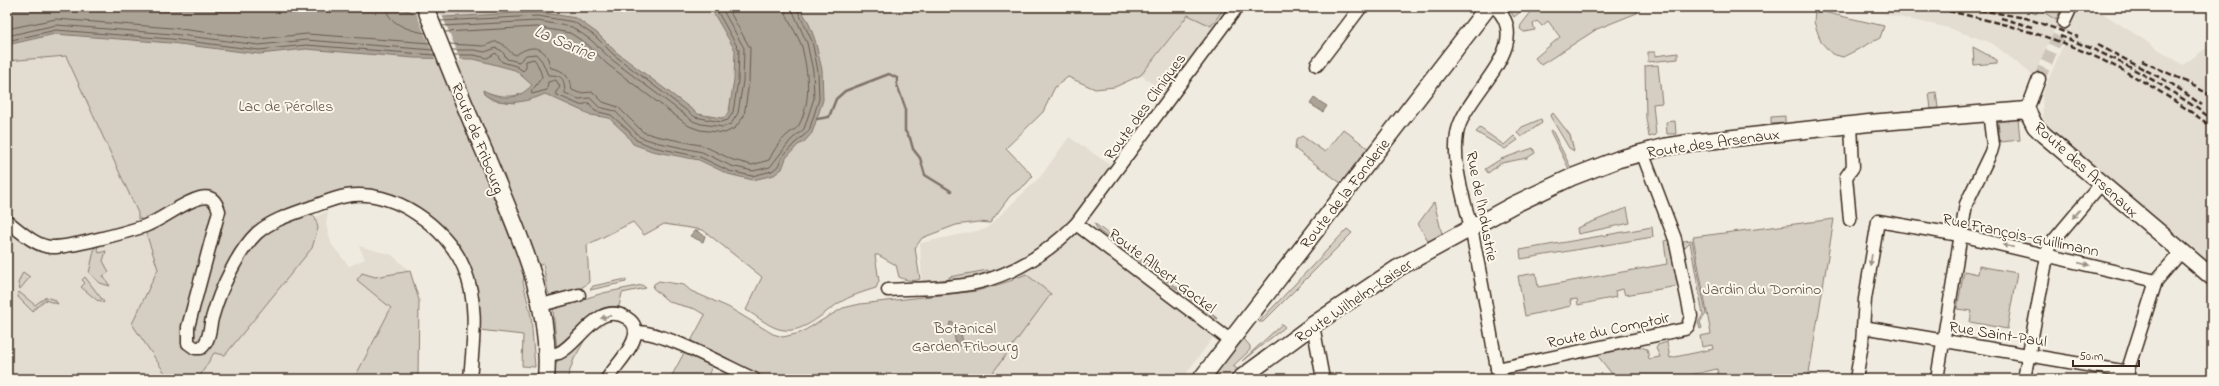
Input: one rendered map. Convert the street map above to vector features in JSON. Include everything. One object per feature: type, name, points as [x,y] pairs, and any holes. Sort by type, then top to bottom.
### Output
[{"type":"main road","name":"Route de Fribourg","points":[[425,7],[532,270],[541,304],[547,355],[546,379]]},
{"type":"main road","name":"Route de la Fonderie","points":[[1201,379],[1488,7]]},
{"type":"main road","name":"Route des Arsenaux","points":[[1471,227],[1572,177],[1642,152],[1689,143],[1851,125],[1989,112],[2027,110],[2033,122],[2044,135],[2212,277]]},
{"type":"main road","name":"Route Wilhelm-Kaiser","points":[[1240,379],[1313,325],[1398,268],[1471,227]]},
{"type":"street","name":"Route des Cliniques","points":[[888,290],[979,282],[1007,274],[1051,247],[1076,224],[1237,7]]},
{"type":"street","points":[[1317,65],[1361,7]]},
{"type":"street","name":"Rue de l'Industrie","points":[[1495,7],[1507,22],[1509,35],[1506,48],[1496,67],[1462,117],[1457,136],[1456,150],[1459,180],[1471,227],[1498,374]]},
{"type":"street","points":[[2064,22],[2071,7]]},
{"type":"street","points":[[2027,110],[2040,79]]},
{"type":"street","points":[[1937,379],[1960,235],[1968,199],[1993,145],[1989,112]]},
{"type":"street","points":[[1850,220],[1846,177],[1853,167],[1851,125]]},
{"type":"street","name":"Route du Comptoir","points":[[1498,374],[1679,330],[1688,326],[1691,316],[1675,239],[1642,152]]},
{"type":"street","points":[[2024,379],[2046,255],[2049,246],[2101,184]]},
{"type":"street","points":[[7,220],[38,243],[50,247],[68,246],[146,226],[200,198],[212,199],[216,202],[219,211],[187,332],[188,343],[195,348],[201,348],[207,340],[212,316],[222,291],[239,257],[258,233],[288,215],[346,196],[363,195],[382,199],[406,208],[422,217],[442,234],[455,249],[465,269],[473,303],[474,338],[470,379]]},
{"type":"street","name":"Rue François-Guillimann","points":[[1862,327],[1865,299],[1878,221],[1960,235],[2156,281]]},
{"type":"street","name":"Route Albert-Gockel","points":[[1076,224],[1231,341]]},
{"type":"street","points":[[2127,376],[2156,281],[2181,252]]},
{"type":"street","points":[[541,304],[579,295]]},
{"type":"street","points":[[547,355],[560,353],[590,324],[605,316],[613,315],[626,318],[635,326],[637,332],[633,342],[607,379]]},
{"type":"street","points":[[1313,325],[1323,379]]},
{"type":"street","points":[[1856,379],[1862,327]]},
{"type":"street","name":"Rue Saint-Paul","points":[[1862,327],[2028,354],[2127,376]]},
{"type":"street","points":[[637,332],[645,332],[663,338],[754,379]]},
{"type":"shaded area","points":[[1225,7],[1243,7],[1175,101],[1141,75],[1189,15],[1211,25]]},
{"type":"shaded area","points":[[1866,7],[2064,7],[2034,76],[1992,43],[1945,27],[1866,10]]},
{"type":"shaded area","points":[[2079,7],[2093,7],[2183,65],[2212,44],[2212,267],[2058,136],[2043,118],[2042,95]]},
{"type":"shaded area","points":[[66,56],[142,221],[60,241],[40,240],[7,214],[7,61]]},
{"type":"shaded area","points":[[1069,137],[1121,172],[1076,231],[1215,335],[1182,379],[955,379],[1023,285],[1011,267],[992,274],[922,283],[920,243],[986,229],[1041,176]]},
{"type":"shaded area","points":[[328,211],[326,225],[332,245],[349,266],[365,259],[359,246],[392,255],[410,271],[375,277],[362,274],[357,280],[391,308],[354,379],[204,379],[200,376],[215,353],[225,355],[312,248],[318,228],[315,217]]},
{"type":"shaded area","points":[[7,228],[36,246],[145,231],[158,269],[132,324],[169,379],[7,379]]},
{"type":"green space","name":"Lac de Pérolles","points":[[7,7],[1225,7],[1211,26],[1188,15],[1141,75],[1115,87],[1095,89],[1068,77],[1055,87],[1043,112],[1006,148],[1033,176],[1025,185],[1010,196],[990,223],[978,222],[956,225],[922,238],[915,248],[920,279],[910,280],[899,277],[896,265],[878,255],[875,255],[879,281],[876,288],[857,294],[843,301],[806,325],[791,330],[784,330],[769,325],[746,310],[762,277],[703,230],[664,224],[644,235],[633,222],[587,245],[589,282],[577,290],[566,294],[555,296],[550,295],[548,292],[543,264],[525,272],[523,282],[531,316],[535,367],[522,366],[523,335],[479,330],[474,280],[471,268],[450,235],[434,221],[364,190],[352,189],[310,213],[315,217],[318,228],[312,248],[225,355],[214,353],[200,376],[204,379],[169,379],[132,324],[158,269],[142,221],[140,218],[138,219],[138,213],[66,56],[7,61]],"holes":[[[483,91],[507,96],[523,94],[515,103],[492,100],[484,94]]]},
{"type":"green space","points":[[1508,7],[1526,7],[1514,17]]},
{"type":"green space","points":[[1535,7],[1589,12],[1601,7],[1637,7],[1637,13],[1597,29],[1541,65],[1535,58],[1560,37],[1548,21],[1542,26],[1537,21],[1533,24],[1535,30],[1524,32],[1520,29],[1521,25]]},
{"type":"green space","points":[[2022,7],[2062,7],[2056,20],[2039,9],[2036,14]]},
{"type":"green space","points":[[1815,10],[1884,26],[1880,38],[1843,57],[1832,54],[1821,42],[1814,22]]},
{"type":"green space","points":[[1973,47],[1997,60],[1997,63],[1974,65]]},
{"type":"green space","points":[[1648,52],[1655,52],[1655,56],[1678,53],[1678,59],[1648,62]]},
{"type":"green space","points":[[1658,65],[1662,103],[1653,104],[1656,135],[1649,137],[1646,118],[1645,66]]},
{"type":"green space","points":[[1936,92],[1938,108],[1931,109],[1929,93]]},
{"type":"green space","points":[[1553,113],[1570,135],[1574,151],[1569,148],[1550,116]]},
{"type":"green space","points":[[1785,116],[1785,123],[1771,124],[1771,117]]},
{"type":"green space","points":[[2018,118],[2020,140],[2000,142],[1998,121]]},
{"type":"green space","points":[[1541,119],[1542,123],[1521,137],[1517,133],[1522,127]]},
{"type":"green space","points":[[1675,121],[1676,134],[1667,134],[1666,122]]},
{"type":"green space","points":[[1480,128],[1504,145],[1514,136],[1518,140],[1505,149],[1476,132]]},
{"type":"green space","points":[[1343,129],[1369,149],[1342,184],[1295,149],[1296,140],[1302,136],[1325,152]]},
{"type":"green space","points":[[1552,130],[1571,168],[1569,169],[1550,131]]},
{"type":"green space","points":[[1533,148],[1535,153],[1527,158],[1501,163],[1488,173],[1485,169],[1501,159]]},
{"type":"green space","points":[[1434,202],[1442,234],[1429,242],[1418,224]]},
{"type":"green space","points":[[1627,208],[1630,223],[1578,234],[1577,228]]},
{"type":"green space","name":"Jardin du Domino","points":[[1834,219],[1808,379],[1719,379],[1717,369],[1673,379],[1616,379],[1597,355],[1637,346],[1647,349],[1649,359],[1660,357],[1656,348],[1658,345],[1667,342],[1670,358],[1713,349],[1712,345],[1702,347],[1700,336],[1711,334],[1693,237]]},
{"type":"green space","points":[[1094,223],[1218,319],[1098,230]]},
{"type":"green space","points":[[1652,227],[1653,237],[1521,259],[1520,250]]},
{"type":"green space","points":[[1347,229],[1352,233],[1263,322],[1259,322]]},
{"type":"green space","points":[[1670,239],[1678,286],[1625,295],[1623,289],[1615,291],[1616,297],[1578,305],[1577,299],[1570,300],[1571,306],[1525,316],[1518,276],[1536,273],[1538,287],[1667,264],[1664,241]]},
{"type":"green space","points":[[1692,240],[1706,314],[1700,322],[1702,328],[1700,329],[1698,322],[1703,315],[1690,242],[1684,248],[1683,241]]},
{"type":"green space","points":[[96,242],[99,253],[106,251],[103,261],[109,272],[103,276],[110,286],[100,283],[89,273]]},
{"type":"green space","points":[[1979,266],[2017,273],[2007,329],[1970,322],[1972,311],[1957,309],[1964,271],[1978,274]]},
{"type":"green space","points":[[988,270],[989,275],[950,282],[949,277]]},
{"type":"green space","points":[[410,271],[419,300],[418,379],[354,379],[391,308],[357,280],[362,273],[375,277]]},
{"type":"green space","points":[[23,272],[30,277],[20,289],[18,283]]},
{"type":"green space","name":"Botanical Garden Fribourg","points":[[1015,274],[1019,277],[1026,274],[1051,294],[988,379],[763,379],[690,343],[705,315],[695,309],[669,302],[653,288],[654,284],[659,281],[684,285],[691,291],[728,307],[773,334],[783,337],[800,333],[843,308],[860,304],[977,291],[1013,280],[1012,275]]},
{"type":"green space","points":[[85,277],[104,302],[103,303],[100,300],[98,301],[81,287],[85,283],[82,280]]},
{"type":"green space","points":[[626,279],[626,282],[590,290],[593,286]]},
{"type":"green space","points":[[642,285],[646,288],[622,293],[618,311],[557,351],[553,310],[555,308],[603,293]]},
{"type":"green space","points":[[19,292],[35,305],[46,297],[55,300],[58,304],[45,300],[32,311],[18,297]]},
{"type":"green space","points":[[1282,324],[1285,327],[1242,361]]},
{"type":"green space","points":[[592,327],[574,359],[567,379],[554,379],[554,368],[559,358]]},
{"type":"green space","points":[[1244,339],[1250,346],[1250,350],[1233,366],[1239,370],[1228,379],[1209,379]]},
{"type":"green space","points":[[685,351],[713,364],[707,379],[670,379]]},
{"type":"water","name":"La Sarine","points":[[7,7],[399,7],[427,18],[538,12],[576,18],[597,33],[616,52],[698,114],[721,118],[725,117],[729,111],[734,80],[735,50],[710,7],[799,7],[808,21],[815,40],[822,70],[823,100],[812,133],[786,158],[782,169],[774,175],[753,180],[728,174],[699,160],[652,151],[633,144],[626,134],[609,118],[591,115],[545,94],[530,100],[514,102],[498,101],[491,98],[484,94],[483,90],[497,96],[509,97],[521,94],[532,85],[515,70],[474,59],[414,58],[306,49],[259,54],[171,43],[55,34],[7,45]]},
{"type":"water","points":[[1314,98],[1327,106],[1323,112],[1310,104]]},
{"type":"water","points":[[695,230],[705,236],[703,242],[690,236]]},
{"type":"water","points":[[950,322],[956,324],[961,332],[963,343],[959,347],[956,345],[954,334],[949,328]]},
{"type":"pier","points":[[416,13],[427,16],[442,15],[461,61],[436,61]]},
{"type":"waterway","points":[[817,119],[829,117],[836,99],[845,91],[889,74],[897,78],[897,85],[905,107],[905,131],[910,138],[913,149],[920,158],[925,175],[951,191]]},
{"type":"waterway","points":[[944,349],[946,346],[953,345]]},
{"type":"tunnel","points":[[2039,79],[2064,22]]},
{"type":"railway","points":[[1931,7],[2014,27],[2047,37],[2083,51],[2103,60],[2159,91],[2212,127]]},
{"type":"railway","points":[[1962,7],[2026,18],[2078,37]]},
{"type":"railway","points":[[2001,18],[2032,27]]},
{"type":"railway","points":[[2060,36],[2120,62],[2139,72],[2176,94],[2212,119]]},
{"type":"railway","points":[[2098,45],[2172,84],[2202,105]]},
{"type":"railway","points":[[2142,61],[2183,80],[2212,96]]}]
